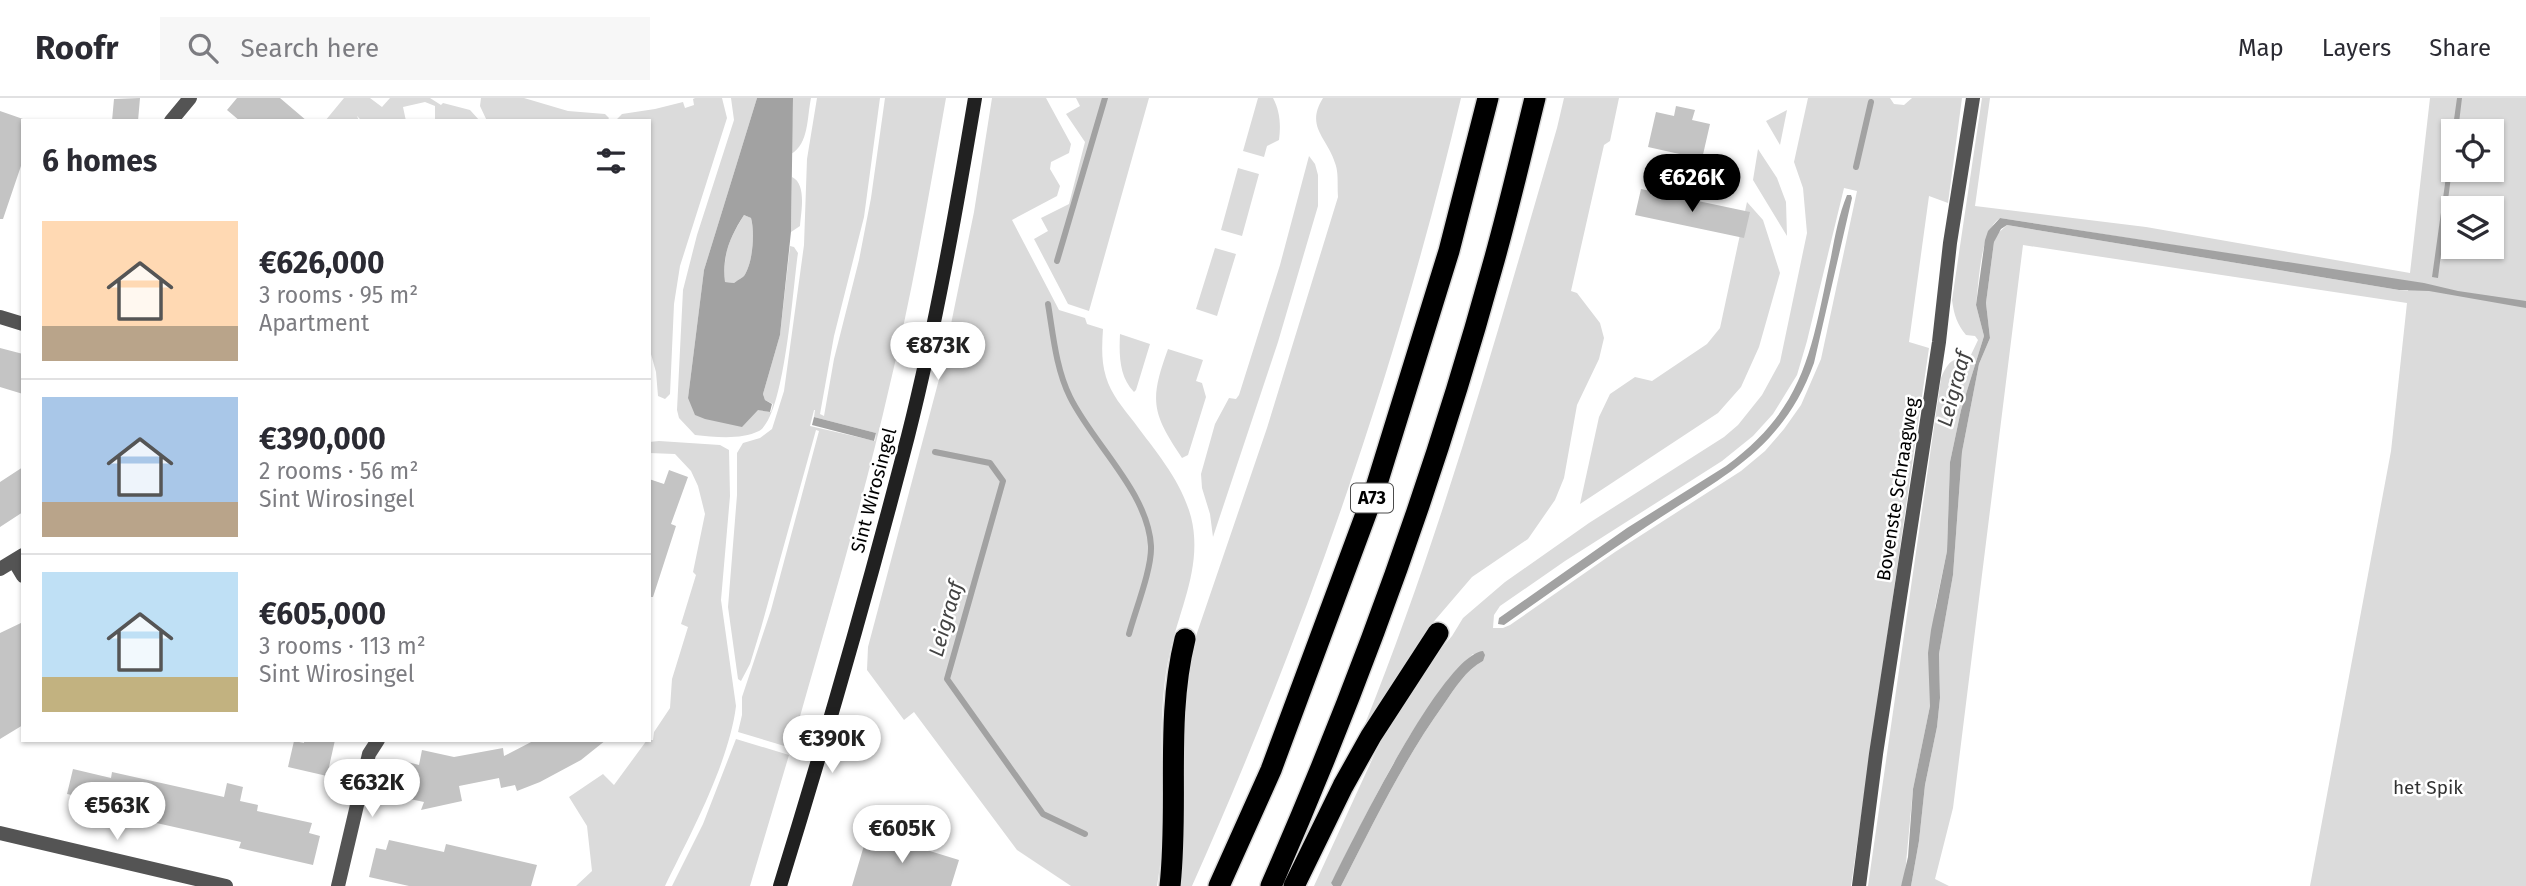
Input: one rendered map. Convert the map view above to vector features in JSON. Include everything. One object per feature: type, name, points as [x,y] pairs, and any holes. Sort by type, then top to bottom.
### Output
[{"type":"highway","name":"A73","points":[[1219,886],[1271,770],[1376,487],[1450,251],[1488,98]]},
{"type":"highway","name":"A73","points":[[1272,886],[1316,784],[1374,636],[1419,509],[1492,268],[1535,98]]},
{"type":"highway","points":[[1294,886],[1371,736],[1438,633]]},
{"type":"highway","points":[[1170,886],[1175,817],[1173,710],[1185,639]]},
{"type":"main road","name":"Sint Wirosingel","points":[[780,886],[831,715],[908,435],[933,325],[975,98]]},
{"type":"street","points":[[170,119],[175,98]]},
{"type":"street","points":[[172,119],[190,98]]},
{"type":"street","name":"Bovenste Schraagweg","points":[[1859,886],[1973,98]]},
{"type":"street","points":[[0,317],[21,323]]},
{"type":"street","points":[[0,569],[18,558]]},
{"type":"street","points":[[338,886],[369,754],[377,742]]},
{"type":"street","points":[[0,833],[226,886]]},
{"type":"green space","points":[[344,98],[370,98],[382,107],[390,98],[430,98],[441,105],[443,103],[470,110],[478,119],[435,119],[435,106],[425,102],[403,107],[406,119],[360,119],[357,116],[358,119],[327,119]]},
{"type":"green space","points":[[481,98],[524,98],[568,111],[605,114],[609,118],[486,119],[480,106]]},
{"type":"green space","points":[[722,98],[727,118],[680,266],[674,304],[670,394],[665,399],[658,396],[651,354],[651,119],[617,119],[622,114],[683,102],[685,108],[694,105],[693,99]]},
{"type":"green space","points":[[731,98],[757,98],[704,270],[688,398],[771,412],[773,404],[765,400],[763,394],[780,335],[790,246],[798,253],[781,377],[775,402],[768,421],[752,434],[719,437],[695,435],[679,418],[677,410],[683,290],[697,235],[734,120]]},
{"type":"green space","points":[[793,98],[811,98],[804,137],[797,150],[791,154]]},
{"type":"green space","points":[[817,98],[880,98],[864,217],[834,336],[820,414],[824,416],[834,359],[859,260],[871,198],[885,98],[946,98],[913,278],[879,430],[791,748],[738,732],[742,697],[771,610],[819,431],[816,430],[750,664],[741,681],[738,679],[728,607],[737,495],[737,453],[743,443],[760,438],[772,429],[784,391],[804,245],[807,159]],"holes":[[[815,410],[814,417],[876,433],[875,441],[810,426]]]},
{"type":"green space","points":[[992,98],[1046,98],[1071,144],[1069,153],[1051,162],[1050,169],[1060,186],[1057,196],[1012,220],[1059,310],[1085,318],[1087,324],[1103,329],[1103,365],[1111,389],[1174,479],[1191,517],[1194,535],[1192,569],[1170,652],[1162,710],[1162,828],[1157,886],[1071,886],[1017,850],[914,712],[904,720],[867,670],[868,647],[942,368],[974,212]]},
{"type":"green space","points":[[1076,98],[1149,98],[1089,311],[1068,304],[1034,239],[1048,231],[1041,218],[1069,204],[1085,142],[1066,114],[1080,106]]},
{"type":"green space","points":[[1258,98],[1273,98],[1279,118],[1279,140],[1267,146],[1264,157],[1243,151]]},
{"type":"green space","points":[[1323,98],[1461,98],[1408,300],[1378,399],[1310,597],[1273,694],[1192,886],[1180,886],[1184,825],[1183,712],[1194,644],[1267,428],[1338,197],[1336,167],[1317,124],[1318,108]]},
{"type":"green space","points":[[1564,98],[1619,98],[1610,141],[1604,145],[1571,291],[1577,293],[1600,323],[1604,338],[1599,359],[1577,405],[1564,478],[1555,500],[1528,539],[1472,577],[1430,626],[1363,729],[1392,655],[1468,431]]},
{"type":"green space","points":[[1808,98],[1890,98],[1894,104],[1904,105],[1912,98],[1962,98],[1948,203],[1929,196],[1909,342],[1929,348],[1851,886],[1341,886],[1415,748],[1461,680],[1483,661],[1473,654],[1450,679],[1411,734],[1331,883],[1333,886],[1314,886],[1387,727],[1425,667],[1452,636],[1463,618],[1505,582],[1589,523],[1724,437],[1738,425],[1762,395],[1780,362],[1807,233],[1803,188],[1794,162]],"holes":[[[1844,188],[1857,191],[1821,359],[1801,405],[1784,429],[1765,451],[1741,471],[1615,552],[1510,625],[1493,628],[1494,615],[1500,606],[1565,561],[1722,461],[1753,436],[1773,414],[1797,375]]]},
{"type":"green space","name":"het Spik","points":[[1982,98],[1990,98],[1975,206],[2146,227],[2410,273],[2430,98],[2526,98],[2526,886],[2310,886],[2391,451],[2407,303],[2023,245],[1953,808],[1935,879],[1949,886],[1911,886],[1925,785],[1937,727],[1940,698],[1939,654],[1953,575],[1962,452],[1979,364],[1990,338],[1986,303],[1996,235],[2007,225],[2399,290],[2408,291],[2410,282],[2000,218],[1993,225],[1984,245],[1976,305],[1984,336],[1961,410],[1950,462],[1947,551],[1935,608],[1930,706],[1913,789],[1905,874],[1901,886],[1868,886],[1941,378],[1951,362],[1969,359],[1978,340],[1975,336],[1966,335],[1955,315],[1952,300]]},
{"type":"green space","points":[[1787,110],[1780,145],[1766,121]]},
{"type":"green space","points":[[1758,149],[1777,178],[1786,202],[1787,236],[1753,180]]},
{"type":"green space","points":[[1309,156],[1318,175],[1318,206],[1278,342],[1213,537],[1201,474],[1215,424],[1229,398],[1236,399],[1239,395],[1280,265]]},
{"type":"green space","points":[[1238,168],[1259,174],[1242,236],[1221,230]]},
{"type":"green space","points":[[792,177],[800,186],[802,199],[800,226],[791,232]]},
{"type":"green space","points":[[1747,202],[1763,220],[1780,273],[1759,347],[1741,387],[1718,413],[1580,504],[1599,417],[1610,394],[1635,377],[1652,381],[1707,344],[1720,328]]},
{"type":"green space","points":[[744,215],[751,218],[752,224],[753,239],[749,263],[743,277],[734,283],[725,282],[728,247]]},
{"type":"green space","points":[[1215,248],[1236,254],[1217,316],[1196,309]]},
{"type":"green space","points":[[1120,334],[1150,344],[1134,392],[1123,372]]},
{"type":"green space","points":[[1168,349],[1203,360],[1196,381],[1202,383],[1206,397],[1188,455],[1182,458],[1164,429],[1157,406],[1158,382]]},
{"type":"green space","points":[[651,442],[720,445],[729,450],[730,496],[721,600],[736,706],[717,775],[665,886],[576,886],[592,871],[587,826],[569,797],[603,774],[614,785],[646,742],[653,740],[654,732],[670,708],[672,679],[688,627],[681,624],[696,575],[693,572],[705,514],[691,471],[675,454],[651,453]]},
{"type":"green space","points":[[736,739],[789,755],[750,886],[672,886],[703,824]]},
{"type":"shaded area","points":[[757,98],[793,98],[791,232],[780,335],[763,394],[765,400],[772,404],[770,412],[758,410],[742,427],[695,415],[688,398],[704,270]],"holes":[[[744,215],[751,218],[752,247],[747,270],[744,276],[734,283],[725,282],[726,255],[731,239]]]},
{"type":"shaded area","points":[[2457,98],[2462,98],[2459,119],[2454,119]]},
{"type":"shaded area","points":[[2445,182],[2450,182],[2449,196],[2443,196]]},
{"type":"shaded area","points":[[1847,195],[1852,198],[1814,363],[1801,394],[1785,419],[1766,441],[1723,477],[1504,625],[1498,624],[1499,618],[1627,528],[1726,466],[1753,444],[1774,421],[1790,398],[1810,348]]},
{"type":"shaded area","points":[[2441,213],[2438,278],[2432,277]]},
{"type":"shaded area","points":[[2000,218],[2424,283],[2526,301],[2526,308],[2429,291],[2399,290],[2007,225],[2001,229],[1994,242],[1986,303],[1990,338],[1979,364],[1962,452],[1953,575],[1939,654],[1940,698],[1937,727],[1925,785],[1911,886],[1901,886],[1908,857],[1913,789],[1930,706],[1928,653],[1947,551],[1950,462],[1961,410],[1984,336],[1976,305],[1985,240],[1988,231]]},
{"type":"shaded area","points":[[814,417],[876,433],[874,441],[812,425]]},
{"type":"shaded area","points":[[1483,651],[1483,661],[1461,680],[1415,748],[1341,886],[1333,886],[1331,883],[1357,831],[1422,716],[1445,683],[1466,661]]},
{"type":"building","points":[[140,98],[138,119],[112,119],[114,99]]},
{"type":"building","points":[[237,98],[280,98],[305,119],[238,119],[227,110]]},
{"type":"building","points":[[1676,106],[1695,110],[1692,120],[1710,124],[1702,159],[1648,147],[1656,112],[1674,116]]},
{"type":"building","points":[[0,111],[23,119],[21,166],[3,219],[0,219]]},
{"type":"building","points":[[1641,189],[1750,212],[1744,238],[1635,215]]},
{"type":"building","points":[[0,348],[21,353],[21,393],[0,387]]},
{"type":"building","points":[[21,468],[21,513],[0,527],[0,482]]},
{"type":"building","points":[[669,470],[688,477],[671,524],[676,526],[651,597],[651,480],[664,484]]},
{"type":"building","points":[[21,623],[21,726],[0,739],[0,633]]},
{"type":"building","points":[[294,742],[335,742],[327,776],[288,767]]},
{"type":"building","points":[[531,742],[604,742],[581,760],[517,791],[515,785],[501,788],[499,778],[459,786],[462,801],[421,810],[424,802],[391,795],[400,760],[419,765],[422,750],[454,757],[503,748],[504,756]]},
{"type":"building","points":[[73,769],[111,778],[112,772],[224,797],[227,783],[243,787],[240,801],[258,805],[257,811],[312,823],[309,833],[320,836],[313,865],[239,848],[241,842],[112,813],[111,819],[74,811],[77,796],[67,794]]},
{"type":"building","points":[[868,832],[959,860],[951,886],[852,886]]},
{"type":"building","points":[[389,840],[444,852],[446,844],[537,865],[531,886],[409,886],[369,877],[376,848],[386,850]]},
{"type":"waterway","points":[[1057,261],[1105,98]]},
{"type":"waterway","points":[[1856,167],[1871,102]]},
{"type":"waterway","points":[[1048,304],[1053,339],[1065,386],[1080,415],[1130,488],[1148,526],[1151,555],[1129,634]]},
{"type":"waterway","name":"Leigraaf","points":[[935,452],[990,463],[1003,481],[947,679],[1043,814],[1085,834]]}]
